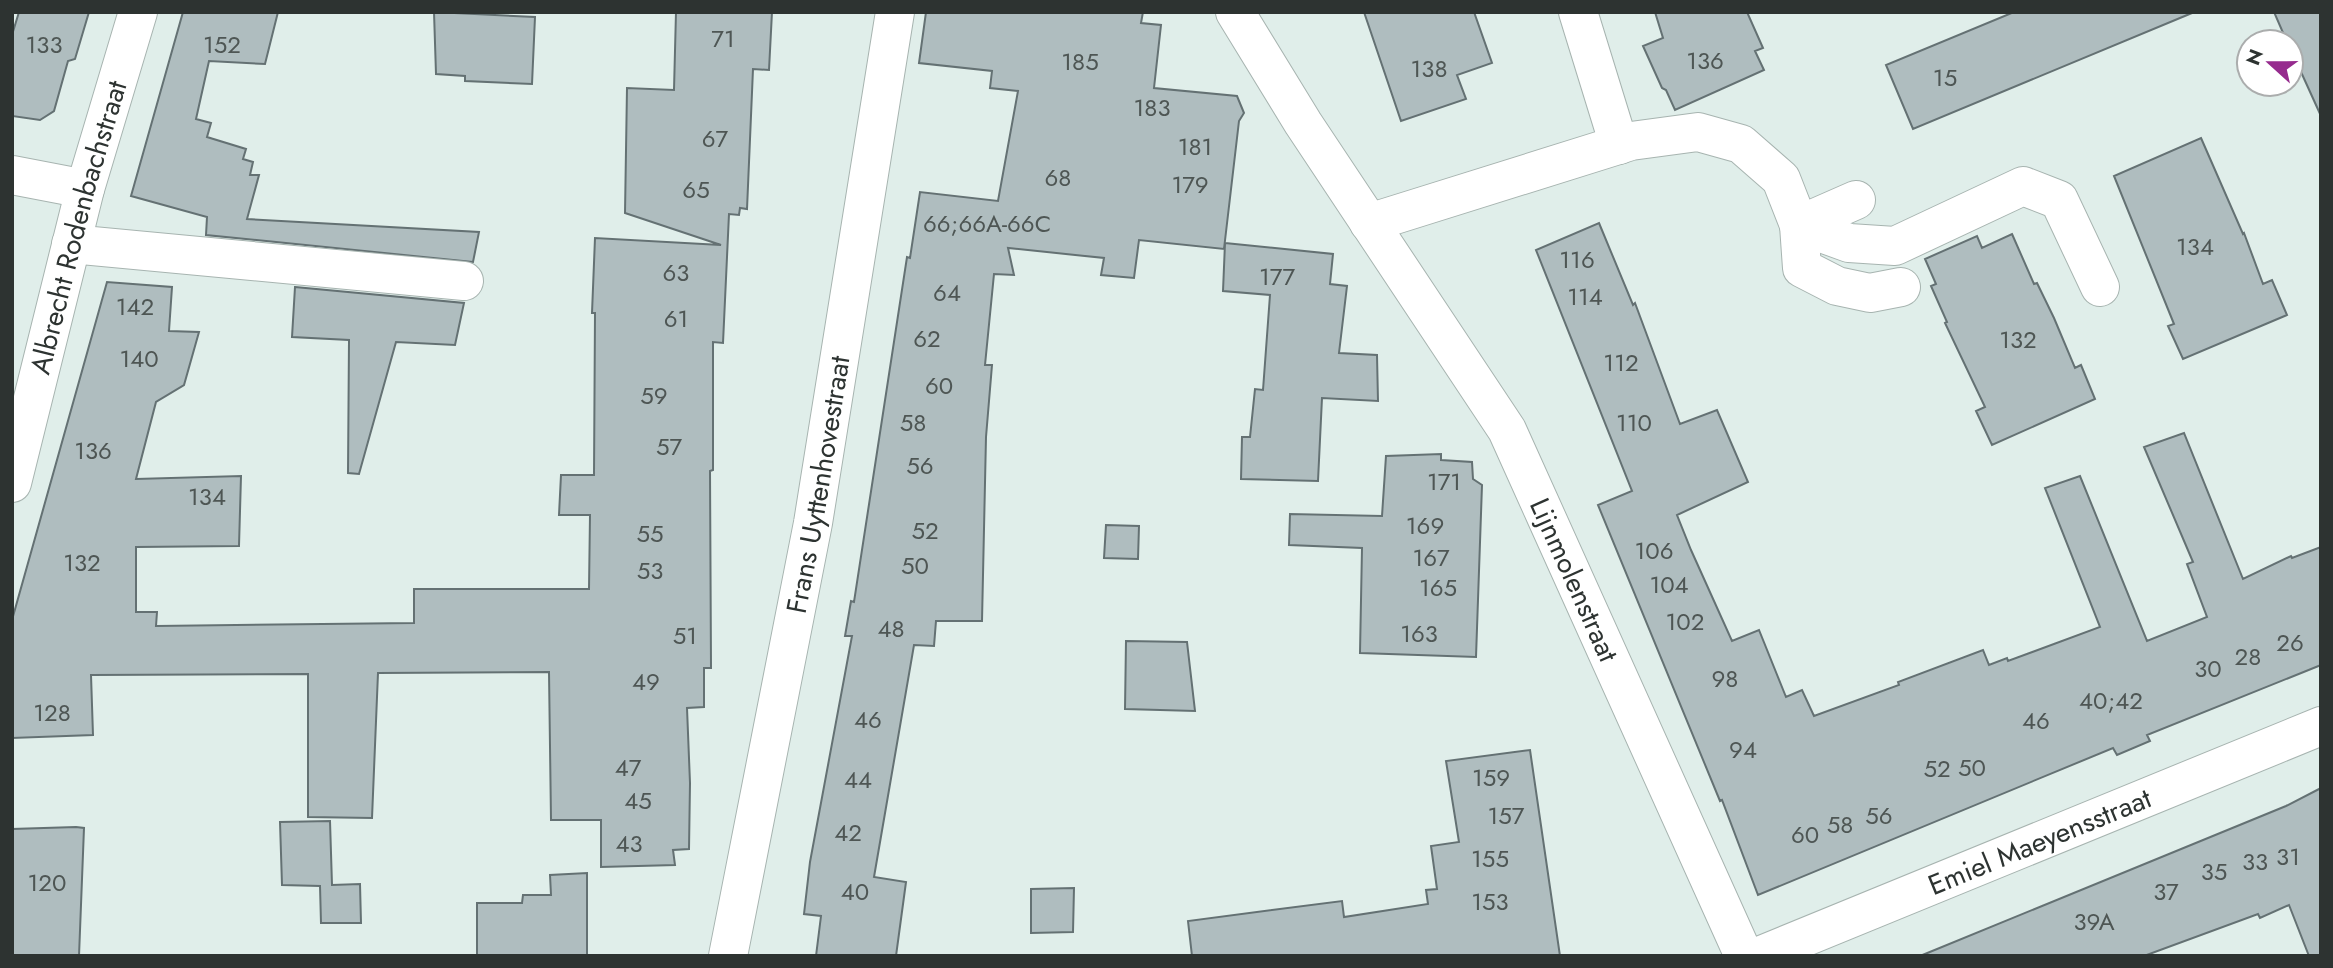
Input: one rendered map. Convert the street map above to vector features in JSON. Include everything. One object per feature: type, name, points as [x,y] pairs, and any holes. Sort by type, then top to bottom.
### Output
[{"type":"street","name":"Albrecht Rodenbachstraat","points":[[12,483],[85,189],[138,12]]},
{"type":"street","name":"Frans Uyttenhovestraat","points":[[728,956],[813,523],[895,12]]},
{"type":"street","name":"Lijnmolenstraat","points":[[1235,12],[1303,123],[1507,430],[1744,956]]},
{"type":"street","points":[[1578,12],[1619,145]]},
{"type":"street","points":[[1369,223],[1631,141],[1698,132],[1741,144],[1781,179],[1799,225],[1802,268],[1837,286],[1870,293],[1901,287]]},
{"type":"street","points":[[12,174],[85,189]]},
{"type":"street","points":[[1799,225],[1849,243],[1895,246],[2023,186],[2059,200],[2100,287]]},
{"type":"street","points":[[1799,225],[1856,200]]},
{"type":"street","points":[[71,244],[464,281]]},
{"type":"street","name":"Emiel Maeyensstraat","points":[[1759,956],[2321,726]]},
{"type":"building","points":[[19,12],[89,12],[75,59],[68,61],[54,111],[40,120],[12,116],[12,35]]},
{"type":"building","points":[[183,12],[278,12],[265,64],[209,61],[196,119],[211,123],[207,137],[246,149],[243,159],[253,162],[250,175],[259,175],[247,219],[479,232],[473,262],[206,235],[207,217],[131,196]]},
{"type":"building","points":[[434,12],[535,17],[532,84],[465,81],[465,76],[436,74]]},
{"type":"building","points":[[676,12],[772,12],[769,70],[753,69],[747,209],[740,208],[739,215],[729,214],[723,343],[713,342],[713,470],[710,471],[711,668],[704,668],[704,707],[687,708],[689,849],[673,850],[675,865],[601,867],[601,820],[551,820],[549,672],[378,673],[372,818],[308,817],[308,674],[91,675],[93,735],[12,738],[12,620],[107,282],[172,287],[169,331],[199,332],[184,385],[156,402],[136,479],[241,476],[239,546],[136,547],[136,612],[157,612],[156,626],[414,623],[414,589],[589,589],[590,515],[559,515],[561,475],[594,475],[595,313],[592,313],[595,238],[721,245],[625,213],[627,88],[674,90]]},
{"type":"building","points":[[926,12],[1143,12],[1141,23],[1161,25],[1154,88],[1237,96],[1244,113],[1239,121],[1224,249],[1139,240],[1134,278],[1101,275],[1104,258],[1008,248],[1014,275],[994,274],[985,365],[992,365],[986,437],[982,621],[936,621],[934,646],[914,645],[874,877],[906,882],[896,956],[816,956],[821,916],[804,914],[810,862],[852,636],[845,636],[851,601],[854,602],[907,257],[910,258],[920,192],[998,201],[1018,91],[990,88],[992,71],[919,63]]},
{"type":"building","points":[[1364,12],[1474,12],[1492,63],[1457,75],[1466,99],[1401,121]]},
{"type":"building","points":[[1655,12],[1747,12],[1763,48],[1755,51],[1764,70],[1675,110],[1643,46],[1663,38]]},
{"type":"building","points":[[2014,12],[2192,13],[1913,129],[1886,65]]},
{"type":"building","points":[[2274,12],[2321,12],[2321,116],[2305,81],[2305,28],[2281,28]]},
{"type":"building","points":[[2201,138],[2244,233],[2263,284],[2272,280],[2287,315],[2183,359],[2168,326],[2174,324],[2114,176]]},
{"type":"building","points":[[1599,223],[1633,305],[1635,303],[1680,424],[1717,410],[1748,482],[1677,515],[1691,550],[1732,641],[1759,630],[1786,697],[1802,690],[1814,716],[1983,650],[1989,665],[2007,658],[2008,661],[2100,627],[2045,488],[2080,476],[2147,641],[2207,617],[2187,564],[2193,562],[2144,447],[2184,433],[2243,579],[2291,556],[2292,558],[2321,547],[2321,665],[2147,735],[2150,741],[2117,755],[2113,748],[1758,895],[1722,800],[1720,801],[1598,505],[1632,491],[1536,250]]},
{"type":"building","points":[[2012,234],[2034,284],[2037,283],[2054,318],[2075,368],[2081,365],[2095,399],[1992,445],[1976,411],[1985,407],[1945,323],[1947,322],[1931,286],[1936,284],[1925,259],[1977,236],[1982,248]]},
{"type":"building","points":[[1225,243],[1333,254],[1330,284],[1347,286],[1339,353],[1377,355],[1378,401],[1322,398],[1318,481],[1241,479],[1242,437],[1250,437],[1255,389],[1263,390],[1270,295],[1223,291]]},
{"type":"building","points":[[295,287],[464,303],[455,345],[396,342],[359,474],[348,473],[349,340],[292,337]]},
{"type":"building","points":[[1441,454],[1441,460],[1472,462],[1473,479],[1482,485],[1476,657],[1360,653],[1362,548],[1289,545],[1290,514],[1382,516],[1386,456]]},
{"type":"building","points":[[1106,525],[1139,526],[1138,559],[1104,558]]},
{"type":"building","points":[[1126,641],[1187,642],[1195,711],[1125,709]]},
{"type":"building","points":[[1530,750],[1560,956],[1192,956],[1188,921],[1342,901],[1344,917],[1428,904],[1426,890],[1437,889],[1431,846],[1459,842],[1446,761]]},
{"type":"building","points":[[2321,788],[2321,956],[2309,956],[2289,905],[2260,918],[2258,914],[2144,956],[1920,956],[2286,806]]},
{"type":"building","points":[[330,821],[332,885],[360,884],[361,923],[321,923],[320,886],[282,885],[280,822]]},
{"type":"building","points":[[84,828],[79,956],[12,956],[12,829]]},
{"type":"building","points":[[587,873],[587,956],[477,956],[477,903],[522,903],[523,895],[551,895],[550,875]]},
{"type":"building","points":[[1074,888],[1073,932],[1031,933],[1031,889]]}]
